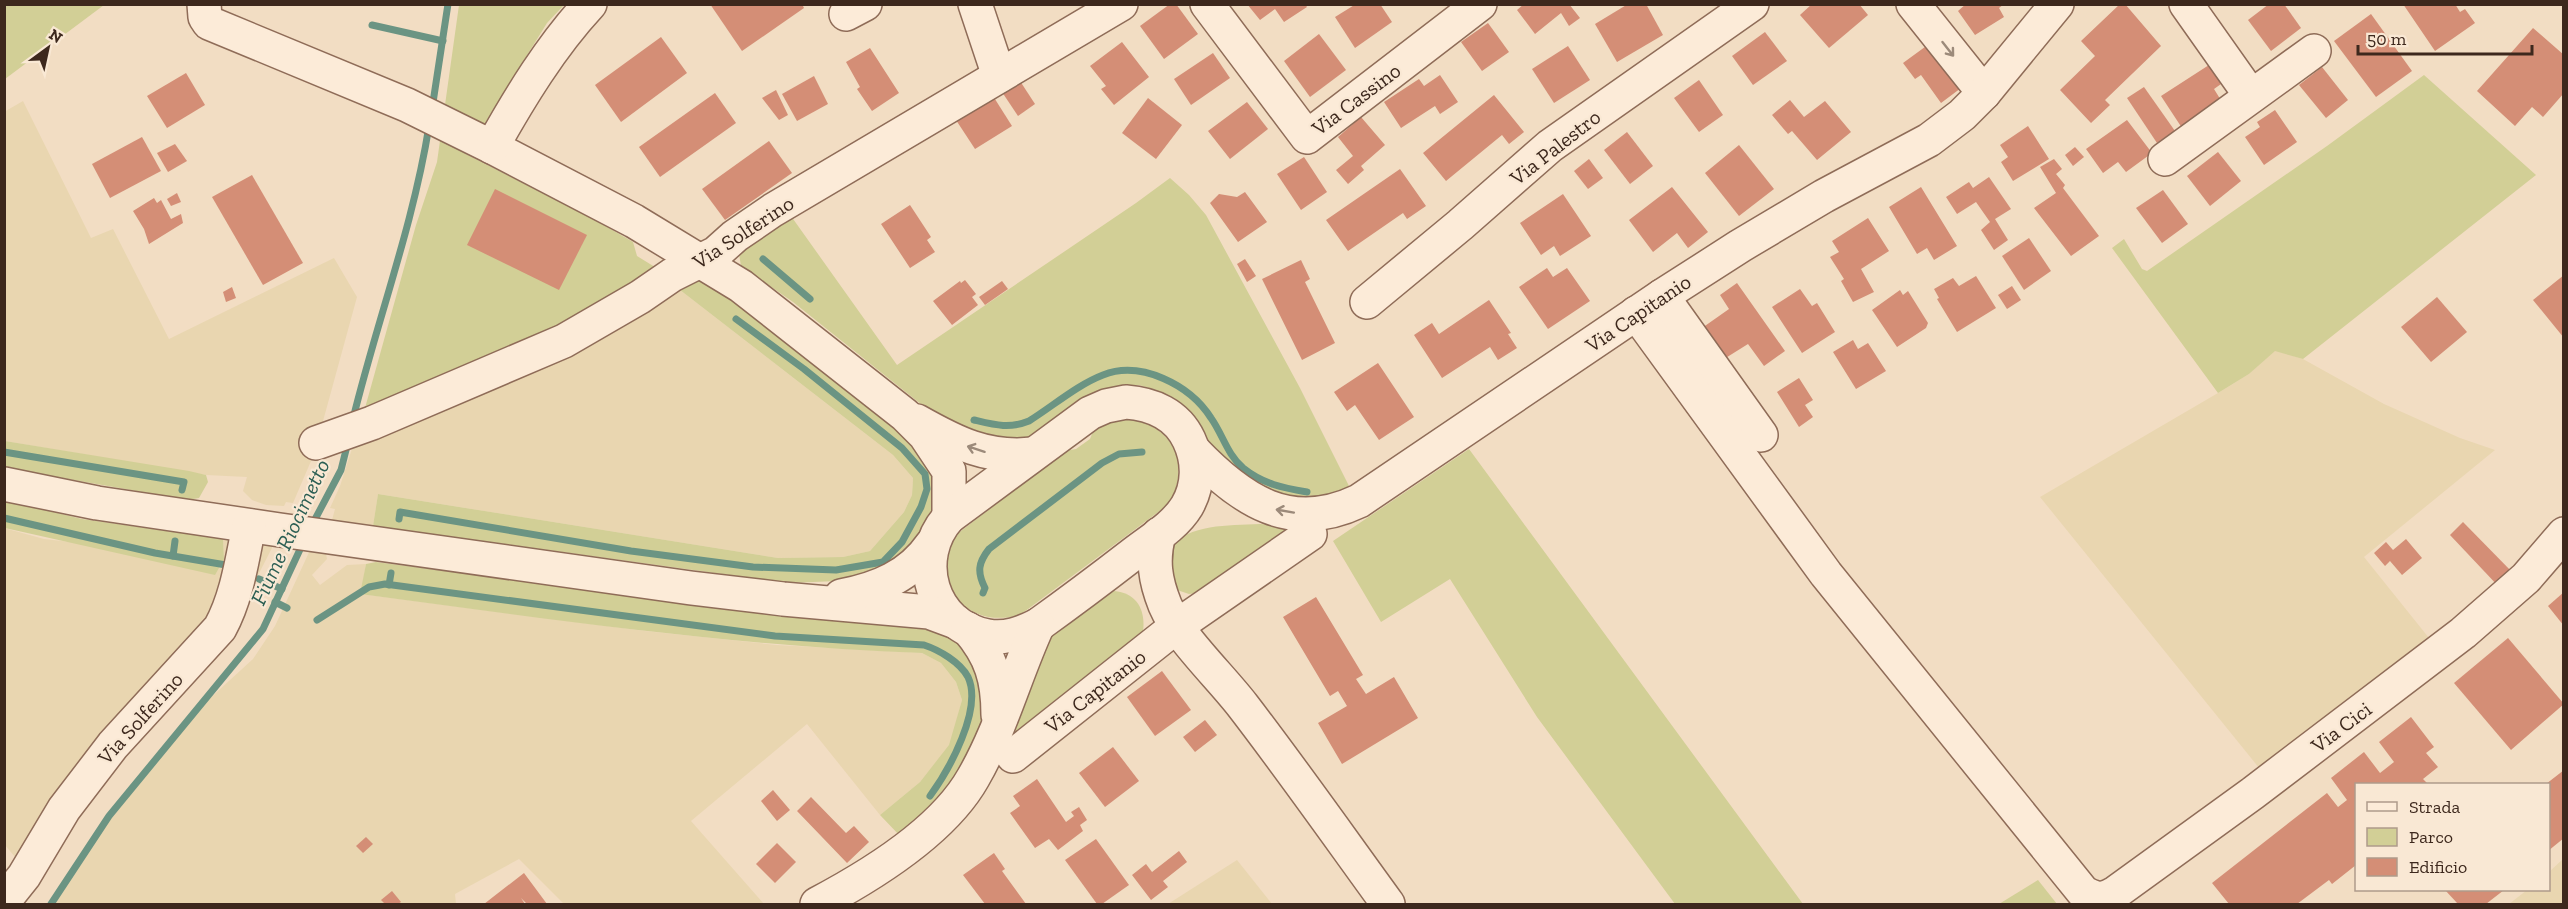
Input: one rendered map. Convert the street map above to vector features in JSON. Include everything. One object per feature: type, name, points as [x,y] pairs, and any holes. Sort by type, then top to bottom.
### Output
[{"type":"street","points":[[492,147],[513,108],[550,53],[590,4]]},
{"type":"street","points":[[975,4],[999,76]]},
{"type":"street","name":"Via Solferino","points":[[316,443],[363,426],[564,340],[640,297],[672,275],[703,261],[773,210],[1122,4]]},
{"type":"street","name":"Via Cassino","points":[[1207,4],[1307,137],[1480,4]]},
{"type":"street","name":"Via Palestro","points":[[1367,302],[1550,146],[1752,4]]},
{"type":"street","points":[[1913,4],[1984,93]]},
{"type":"street","points":[[2186,4],[2252,96]]},
{"type":"street","name":"Via Capitanio","points":[[949,517],[1090,413],[1106,406],[1126,402],[1143,404],[1170,416],[1188,437],[1194,451],[1239,493],[1270,508],[1306,514],[1342,509],[1359,501],[1649,305],[1824,196],[1929,140],[1962,115],[1984,93],[2045,10]]},
{"type":"street","points":[[214,17],[440,121],[634,221],[703,261],[774,310],[905,414],[925,435],[949,471],[949,517],[937,532],[921,560],[892,580],[853,593],[813,601]]},
{"type":"street","points":[[2164,159],[2314,51]]},
{"type":"street","points":[[1649,305],[1761,435]]},
{"type":"street","name":"Via Cici","points":[[1649,305],[1832,582],[2083,892],[2091,898],[2101,899],[2111,896],[2253,794],[2432,659],[2526,578],[2564,534]]},
{"type":"street","points":[[905,414],[952,440],[977,450],[1004,456],[1033,454]]},
{"type":"street","points":[[4,484],[97,503],[691,588],[928,612],[988,636],[1007,636],[1038,625],[1159,534],[1186,508],[1193,493],[1197,465],[1194,451]]},
{"type":"street","name":"Via Solferino","points":[[4,901],[24,876],[64,810],[113,745],[220,628],[238,579],[264,528]]},
{"type":"street","points":[[1159,534],[1154,556],[1171,616]]},
{"type":"street","name":"Via Capitanio","points":[[1013,756],[1171,616],[1310,534]]},
{"type":"street","points":[[932,544],[929,562],[932,589],[945,611],[982,646],[996,678],[998,722]]},
{"type":"street","points":[[1100,580],[1122,580],[1135,584],[1171,616],[1244,706],[1388,904]]},
{"type":"street","points":[[817,904],[907,847],[949,809],[972,780],[987,750],[1038,625]]},
{"type":"shaded area","points":[[23,101],[91,238],[113,229],[169,339],[334,258],[357,297],[314,454],[293,503],[286,502],[284,506],[266,505],[252,500],[243,491],[247,477],[206,475],[5,441],[4,112]]},
{"type":"shaded area","points":[[671,283],[893,455],[913,478],[912,495],[904,512],[870,551],[843,557],[778,558],[378,494],[373,526],[332,520],[335,509],[330,508],[340,486],[365,408],[451,380]]},
{"type":"shaded area","points":[[2275,350],[2303,359],[2384,404],[2460,438],[2495,450],[2364,557],[2433,643],[2264,774],[2040,497],[2249,374]]},
{"type":"shaded area","points":[[4,528],[44,539],[224,559],[223,539],[274,544],[236,618],[172,686],[30,875],[5,845]]},
{"type":"shaded area","points":[[311,548],[325,548],[327,559],[312,575],[320,585],[347,565],[366,564],[361,594],[645,631],[777,645],[922,653],[941,663],[956,682],[962,700],[950,745],[920,782],[880,815],[807,724],[691,821],[764,904],[564,904],[519,859],[455,894],[456,904],[55,904],[114,807],[132,783],[184,722],[253,659],[275,626]]},
{"type":"shaded area","points":[[2563,859],[2563,904],[2509,904],[2526,891],[2550,891],[2550,871]]},
{"type":"shaded area","points":[[1237,860],[1272,904],[1168,904]]},
{"type":"green space","points":[[5,4],[104,4],[104,5],[5,79]]},
{"type":"green space","points":[[459,5],[564,5],[547,23],[466,154],[633,242],[637,256],[663,272],[587,324],[451,380],[365,408],[416,225],[437,162]]},
{"type":"green space","points":[[2424,75],[2536,175],[2303,359],[2275,351],[2249,374],[2218,393],[2112,248],[2124,239],[2142,269],[2147,271],[2327,146]]},
{"type":"green space","points":[[1170,178],[1206,215],[1300,388],[1352,492],[1307,505],[1231,477],[1175,401],[1156,390],[1139,385],[1100,389],[1027,438],[1013,444],[997,443],[932,413],[793,302],[741,266],[738,248],[786,209],[897,365]]},
{"type":"green space","points":[[690,278],[710,285],[738,304],[922,451],[932,463],[936,504],[913,546],[893,566],[838,581],[788,583],[373,526],[378,494],[778,558],[843,557],[870,551],[904,512],[912,495],[913,478],[893,455],[671,283]]},
{"type":"green space","points":[[1119,419],[1152,426],[1172,445],[1177,458],[1178,473],[1176,488],[1169,504],[1020,615],[1000,618],[983,616],[969,609],[957,598],[950,585],[947,569],[949,552],[957,534],[1065,451],[1076,449],[1090,439],[1094,429],[1106,422]]},
{"type":"green space","points":[[5,441],[189,471],[206,475],[208,482],[199,498],[188,500],[5,468]]},
{"type":"green space","points":[[1469,449],[1803,904],[1675,904],[1537,717],[1450,579],[1381,622],[1333,541]]},
{"type":"green space","points":[[4,500],[82,519],[223,539],[224,559],[215,575],[5,528]]},
{"type":"green space","points":[[1260,524],[1300,527],[1205,592],[1189,594],[1177,590],[1166,549],[1176,541],[1198,530]]},
{"type":"green space","points":[[376,562],[759,612],[933,624],[972,651],[987,710],[961,772],[902,838],[880,815],[920,782],[949,745],[962,700],[956,682],[941,663],[922,653],[710,638],[360,594],[366,564]]},
{"type":"green space","points":[[1114,591],[1130,596],[1140,606],[1143,621],[1142,637],[1000,755],[1042,640],[1101,595]]},
{"type":"green space","points":[[2038,880],[2057,904],[1999,904]]},
{"type":"building","points":[[710,4],[802,4],[804,8],[742,51]]},
{"type":"building","points":[[1170,4],[1176,4],[1198,34],[1164,59],[1140,26]]},
{"type":"building","points":[[1247,4],[1305,4],[1307,7],[1284,22],[1275,9],[1260,20]]},
{"type":"building","points":[[1356,4],[1380,4],[1392,22],[1355,48],[1335,17]]},
{"type":"building","points":[[1524,4],[1569,4],[1580,18],[1569,26],[1561,13],[1535,34],[1517,10]]},
{"type":"building","points":[[1628,4],[1646,4],[1663,35],[1617,62],[1595,24]]},
{"type":"building","points":[[1812,4],[1859,4],[1868,15],[1829,48],[1800,15]]},
{"type":"building","points":[[1966,4],[2004,4],[1999,8],[2004,17],[1975,35],[1958,11]]},
{"type":"building","points":[[2120,4],[2125,4],[2161,46],[2105,100],[2110,105],[2091,123],[2060,90],[2095,56],[2081,41]]},
{"type":"building","points":[[2269,4],[2284,4],[2301,28],[2271,51],[2248,20]]},
{"type":"building","points":[[2403,4],[2455,4],[2460,12],[2465,9],[2475,23],[2435,51]]},
{"type":"building","points":[[2371,14],[2412,71],[2376,97],[2334,41]]},
{"type":"building","points":[[1488,23],[1509,52],[1482,71],[1461,42]]},
{"type":"building","points":[[2533,28],[2564,55],[2564,93],[2543,117],[2532,107],[2515,126],[2477,91]]},
{"type":"building","points":[[1765,32],[1787,61],[1753,85],[1732,56]]},
{"type":"building","points":[[1319,34],[1346,70],[1310,97],[1284,61]]},
{"type":"building","points":[[661,37],[687,73],[621,122],[595,85]]},
{"type":"building","points":[[1122,42],[1149,77],[1114,105],[1101,89],[1106,86],[1090,66]]},
{"type":"building","points":[[1929,44],[1961,88],[1941,103],[1921,75],[1915,79],[1903,63]]},
{"type":"building","points":[[1568,46],[1590,80],[1554,103],[1532,69]]},
{"type":"building","points":[[870,48],[899,93],[872,111],[857,89],[860,87],[846,62]]},
{"type":"building","points":[[1213,53],[1230,78],[1191,105],[1174,79]]},
{"type":"building","points":[[2209,65],[2221,84],[2214,89],[2222,102],[2182,128],[2161,96]]},
{"type":"building","points":[[2322,67],[2348,100],[2326,118],[2299,85]]},
{"type":"building","points":[[186,73],[205,105],[167,128],[147,96]]},
{"type":"building","points":[[1440,75],[1458,102],[1440,114],[1435,106],[1401,128],[1384,102],[1419,79],[1424,86]]},
{"type":"building","points":[[814,76],[828,104],[797,121],[782,94]]},
{"type":"building","points":[[1699,80],[1723,115],[1699,132],[1674,98]]},
{"type":"building","points":[[1020,81],[1035,104],[1018,116],[1002,92]]},
{"type":"building","points":[[2144,87],[2175,131],[2157,143],[2127,98]]},
{"type":"building","points":[[776,90],[788,115],[779,120],[762,98]]},
{"type":"building","points":[[715,93],[736,123],[660,177],[639,147]]},
{"type":"building","points":[[1494,95],[1524,132],[1509,144],[1502,135],[1446,181],[1423,153]]},
{"type":"building","points":[[993,96],[1012,126],[975,149],[956,120]]},
{"type":"building","points":[[1148,98],[1182,125],[1156,159],[1122,133]]},
{"type":"building","points":[[1790,100],[1804,117],[1825,101],[1851,132],[1817,160],[1792,131],[1788,134],[1772,115]]},
{"type":"building","points":[[1247,102],[1268,129],[1230,159],[1208,131]]},
{"type":"building","points":[[2275,110],[2297,142],[2264,165],[2245,137],[2260,127],[2257,122]]},
{"type":"building","points":[[1361,117],[1385,145],[1361,166],[1364,170],[1348,184],[1336,170],[1353,156],[1338,137]]},
{"type":"building","points":[[2127,120],[2152,153],[2126,172],[2118,162],[2103,173],[2086,149]]},
{"type":"building","points":[[2028,126],[2049,159],[2013,181],[2001,162],[2008,157],[2000,145]]},
{"type":"building","points":[[1627,132],[1653,166],[1630,184],[1604,150]]},
{"type":"building","points":[[142,137],[161,171],[110,198],[92,164]]},
{"type":"building","points":[[769,141],[792,173],[725,220],[702,189]]},
{"type":"building","points":[[175,144],[187,161],[168,172],[157,153]]},
{"type":"building","points":[[1739,145],[1774,189],[1739,216],[1705,173]]},
{"type":"building","points":[[2075,147],[2084,157],[2073,166],[2065,155]]},
{"type":"building","points":[[2218,152],[2241,181],[2210,206],[2187,176]]},
{"type":"building","points":[[1304,157],[1327,192],[1301,210],[1277,174]]},
{"type":"building","points":[[1589,159],[1603,178],[1588,189],[1574,171]]},
{"type":"building","points":[[2054,159],[2062,169],[2056,174],[2065,185],[2063,188],[2099,236],[2071,256],[2034,208],[2056,193],[2040,167]]},
{"type":"building","points":[[1400,169],[1426,206],[1407,219],[1403,213],[1348,251],[1326,220]]},
{"type":"building","points":[[252,175],[303,263],[263,285],[212,197]]},
{"type":"building","points":[[1989,177],[2011,209],[1995,219],[2008,240],[1994,250],[1981,230],[1990,222],[1976,202],[1957,214],[1946,197],[1969,182],[1973,188]]},
{"type":"building","points":[[1672,187],[1708,232],[1688,248],[1677,233],[1653,252],[1629,220]]},
{"type":"building","points":[[1921,187],[1957,246],[1934,260],[1927,248],[1917,254],[1889,207]]},
{"type":"building","points":[[495,189],[587,235],[559,290],[467,245]]},
{"type":"building","points":[[2163,190],[2188,224],[2162,243],[2136,208]]},
{"type":"building","points":[[1245,192],[1267,222],[1238,242],[1210,203],[1219,194],[1237,197]]},
{"type":"building","points":[[177,193],[181,202],[171,206],[167,199]]},
{"type":"building","points":[[1563,194],[1591,236],[1560,256],[1554,246],[1541,255],[1520,223]]},
{"type":"building","points":[[154,198],[157,203],[161,200],[171,219],[181,214],[183,223],[149,244],[144,229],[133,211]]},
{"type":"building","points":[[910,205],[931,237],[927,240],[935,252],[910,268],[881,224]]},
{"type":"building","points":[[1868,218],[1889,251],[1861,269],[1874,292],[1853,302],[1841,281],[1844,279],[1830,257],[1839,252],[1832,241]]},
{"type":"building","points":[[2029,238],[2051,271],[2024,290],[2002,256]]},
{"type":"building","points":[[1245,259],[1256,276],[1247,282],[1237,264]]},
{"type":"building","points":[[1301,260],[1310,279],[1305,282],[1335,343],[1302,360],[1262,279]]},
{"type":"building","points":[[1547,268],[1553,277],[1567,268],[1590,301],[1548,329],[1519,287]]},
{"type":"building","points":[[2564,275],[2564,338],[2533,300]]},
{"type":"building","points":[[1976,276],[1996,308],[1957,332],[1937,299],[1939,298],[1934,289],[1953,278],[1959,286]]},
{"type":"building","points":[[965,280],[976,294],[972,297],[978,305],[952,325],[933,301],[960,281],[961,283]]},
{"type":"building","points":[[1002,281],[1008,289],[985,305],[979,297]]},
{"type":"building","points":[[1737,283],[1785,351],[1764,366],[1748,344],[1724,359],[1702,328],[1729,309],[1720,295]]},
{"type":"building","points":[[2012,286],[2021,300],[2007,309],[1998,295]]},
{"type":"building","points":[[232,287],[236,298],[226,302],[223,292]]},
{"type":"building","points":[[1800,289],[1812,306],[1817,303],[1835,332],[1802,353],[1772,307]]},
{"type":"building","points":[[1900,290],[1903,295],[1908,291],[1928,323],[1926,328],[1897,347],[1872,310]]},
{"type":"building","points":[[2437,297],[2467,332],[2431,362],[2401,327]]},
{"type":"building","points":[[1489,300],[1511,333],[1508,334],[1517,348],[1498,360],[1490,347],[1442,378],[1414,335],[1432,323],[1439,334]]},
{"type":"building","points":[[1853,340],[1858,349],[1868,343],[1886,371],[1856,389],[1833,352]]},
{"type":"building","points":[[1378,363],[1414,417],[1379,440],[1355,405],[1347,411],[1334,392]]},
{"type":"building","points":[[1799,378],[1813,400],[1805,405],[1813,417],[1799,427],[1777,392]]},
{"type":"building","points":[[2463,522],[2514,574],[2500,588],[2450,535]]},
{"type":"building","points":[[2406,539],[2422,558],[2402,575],[2390,561],[2385,566],[2374,553],[2386,542],[2393,550]]},
{"type":"building","points":[[2564,592],[2564,626],[2548,606]]},
{"type":"building","points":[[1316,597],[1363,675],[1356,679],[1366,694],[1394,677],[1418,718],[1342,764],[1318,723],[1347,706],[1338,691],[1330,696],[1283,617]]},
{"type":"building","points":[[2508,638],[2564,704],[2511,750],[2454,683]]},
{"type":"building","points":[[1162,671],[1191,710],[1155,736],[1127,697]]},
{"type":"building","points":[[2411,717],[2434,747],[2426,753],[2438,767],[2423,779],[2427,783],[2355,783],[2355,866],[2332,884],[2329,880],[2297,904],[2229,904],[2212,883],[2327,793],[2338,807],[2347,800],[2331,778],[2364,752],[2380,773],[2394,762],[2379,742]]},
{"type":"building","points":[[1205,720],[1217,735],[1195,752],[1183,737]]},
{"type":"building","points":[[1113,747],[1139,781],[1105,807],[1079,773]]},
{"type":"building","points":[[2564,770],[2564,838],[2550,849],[2550,783],[2547,783]]},
{"type":"building","points":[[1037,779],[1066,822],[1074,816],[1071,812],[1079,807],[1087,820],[1080,825],[1083,831],[1058,850],[1049,839],[1035,848],[1010,813],[1020,806],[1013,796]]},
{"type":"building","points":[[773,790],[790,810],[777,821],[761,801]]},
{"type":"building","points":[[811,797],[846,833],[854,826],[869,842],[847,863],[797,811]]},
{"type":"building","points":[[366,837],[373,844],[363,853],[356,846]]},
{"type":"building","points":[[1096,839],[1129,885],[1102,904],[1097,904],[1065,860]]},
{"type":"building","points":[[777,843],[796,862],[775,883],[756,864]]},
{"type":"building","points":[[1179,851],[1187,862],[1163,881],[1168,887],[1151,900],[1132,875],[1146,864],[1152,872]]},
{"type":"building","points":[[994,853],[1005,869],[1002,871],[1026,904],[985,904],[963,875]]},
{"type":"building","points":[[524,873],[547,904],[527,904],[521,898],[525,904],[484,904]]},
{"type":"building","points":[[392,891],[401,902],[385,904],[381,900]]},
{"type":"building","points":[[2446,891],[2503,891],[2486,904],[2458,904]]},
{"type":"waterway","name":"Fiume Riocimetto","points":[[432,109],[448,4]]},
{"type":"waterway","points":[[372,25],[443,41]]},
{"type":"waterway","name":"Fiume Riocimetto","points":[[353,419],[414,200],[429,126]]},
{"type":"waterway","points":[[763,259],[810,299]]},
{"type":"waterway","points":[[399,519],[400,512],[631,551],[753,567],[836,570],[883,562],[902,542],[921,507],[927,489],[925,474],[902,448],[804,369],[736,319]]},
{"type":"waterway","points":[[974,420],[1015,425],[1029,421],[1084,384],[1103,375],[1118,371],[1148,373],[1163,378],[1191,395],[1215,424],[1229,451],[1243,468],[1273,484],[1307,492]]},
{"type":"waterway","name":"Fiume Riocimetto","points":[[312,525],[341,470],[348,442]]},
{"type":"waterway","points":[[4,452],[184,482],[182,490]]},
{"type":"waterway","points":[[983,593],[985,588],[980,568],[989,549],[1102,463],[1119,454],[1142,452]]},
{"type":"waterway","points":[[4,518],[155,553],[226,565]]},
{"type":"waterway","points":[[173,556],[175,541]]},
{"type":"waterway","name":"Fiume Riocimetto","points":[[51,904],[109,816],[263,629],[303,543]]},
{"type":"waterway","points":[[389,585],[391,573]]},
{"type":"waterway","points":[[259,579],[282,589]]},
{"type":"waterway","points":[[317,620],[369,587],[385,584],[775,636],[924,645],[942,653],[960,666],[968,677],[971,690],[968,722],[962,739],[930,796]]},
{"type":"waterway","points":[[275,602],[287,608]]}]
